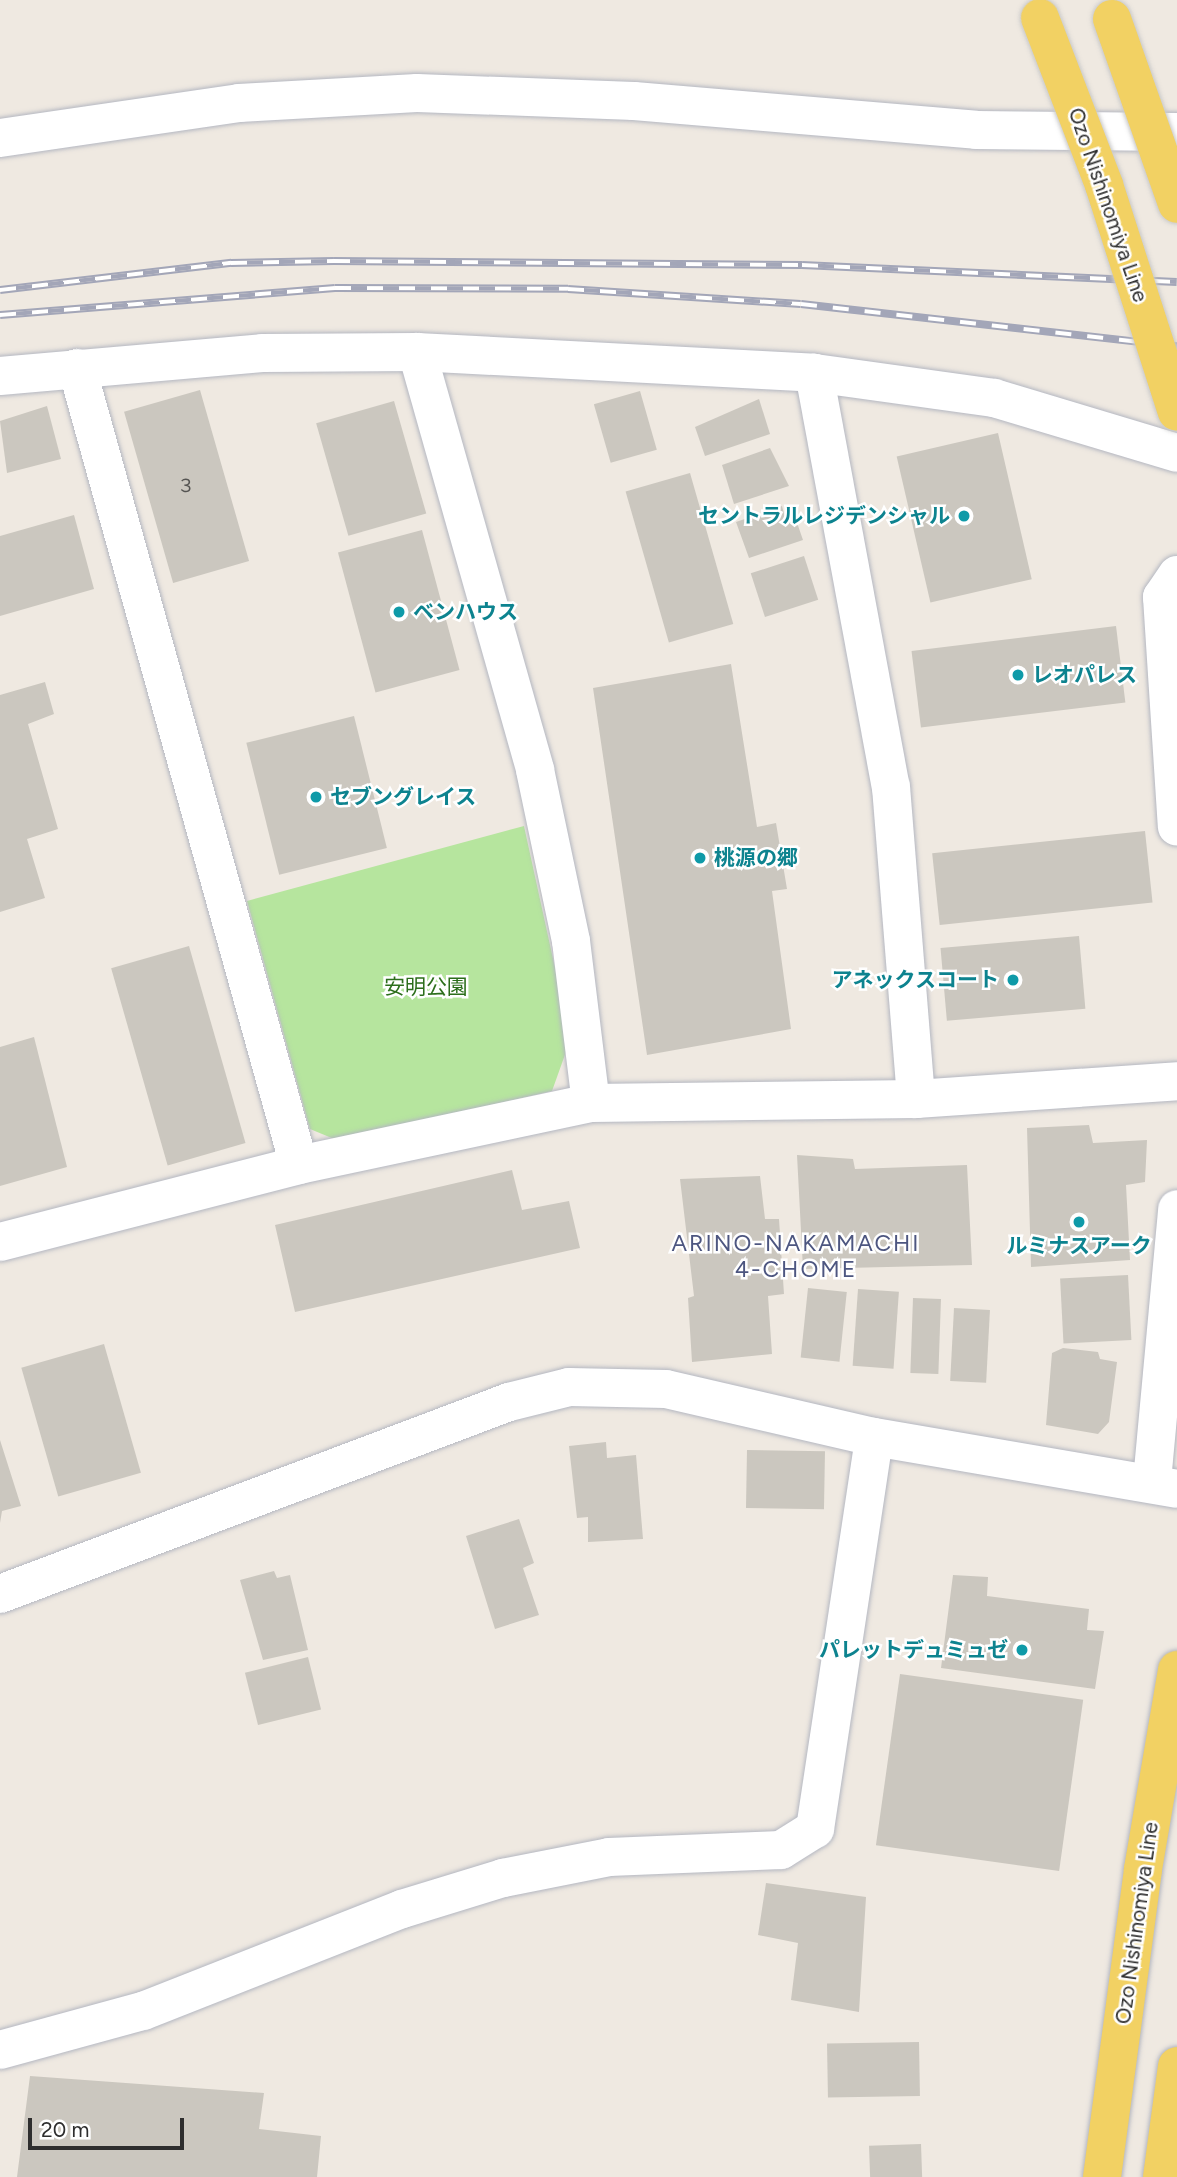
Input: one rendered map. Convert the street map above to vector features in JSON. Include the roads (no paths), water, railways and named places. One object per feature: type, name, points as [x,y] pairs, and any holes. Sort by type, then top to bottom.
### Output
[{"type":"main road","name":"Ozo Nishinomiya Line","points":[[1035,9],[1104,185],[1177,412]]},
{"type":"main road","points":[[1107,10],[1177,204]]},
{"type":"main road","name":"Ozo Nishinomiya Line","points":[[1102,2177],[1143,1869],[1177,1670]]},
{"type":"main road","points":[[1162,2177],[1177,2066]]},
{"type":"street","points":[[0,138],[239,103],[417,93],[634,100],[976,130],[1177,132]]},
{"type":"street","points":[[417,352],[535,770],[571,941],[591,1103]]},
{"type":"street","points":[[0,376],[262,353],[417,352],[814,373],[994,398],[1177,453]]},
{"type":"street","points":[[77,368],[299,1165]]},
{"type":"street","points":[[814,373],[891,787],[916,1099]]},
{"type":"street","points":[[1177,575],[1162,597],[1177,827]]},
{"type":"street","points":[[0,1242],[299,1165],[591,1103],[916,1099],[1177,1081]]},
{"type":"street","points":[[0,1594],[509,1402],[569,1387],[666,1390],[874,1437],[1165,1485],[1177,1209]]},
{"type":"street","points":[[0,2050],[143,2011],[402,1909],[503,1878],[609,1857],[781,1850],[815,1829],[874,1437]]},
{"type":"railway","points":[[0,290],[231,263],[334,261],[802,265],[1177,282]]},
{"type":"railway","points":[[0,315],[335,288],[568,289],[801,304],[1177,346]]},
{"type":"place","name":"セントラルレジデンシャル","points":[[964,516]]},
{"type":"place","name":"ベンハウス","points":[[399,612]]},
{"type":"place","name":"レオパレス","points":[[1018,675]]},
{"type":"place","name":"セブングレイス","points":[[316,797]]},
{"type":"place","name":"桃源の郷","points":[[700,858]]},
{"type":"place","name":"アネックスコート","points":[[1013,980]]},
{"type":"place","name":"ルミナスアーク","points":[[1079,1222]]},
{"type":"place","name":"パレットデュミュゼ","points":[[1022,1650]]},
{"type":"district","name":"ARINO-NAKAMACHI 4-CHOME","points":[[796,1256]]},
{"type":"park label","name":"安明公園","points":[[426,987]]}]
